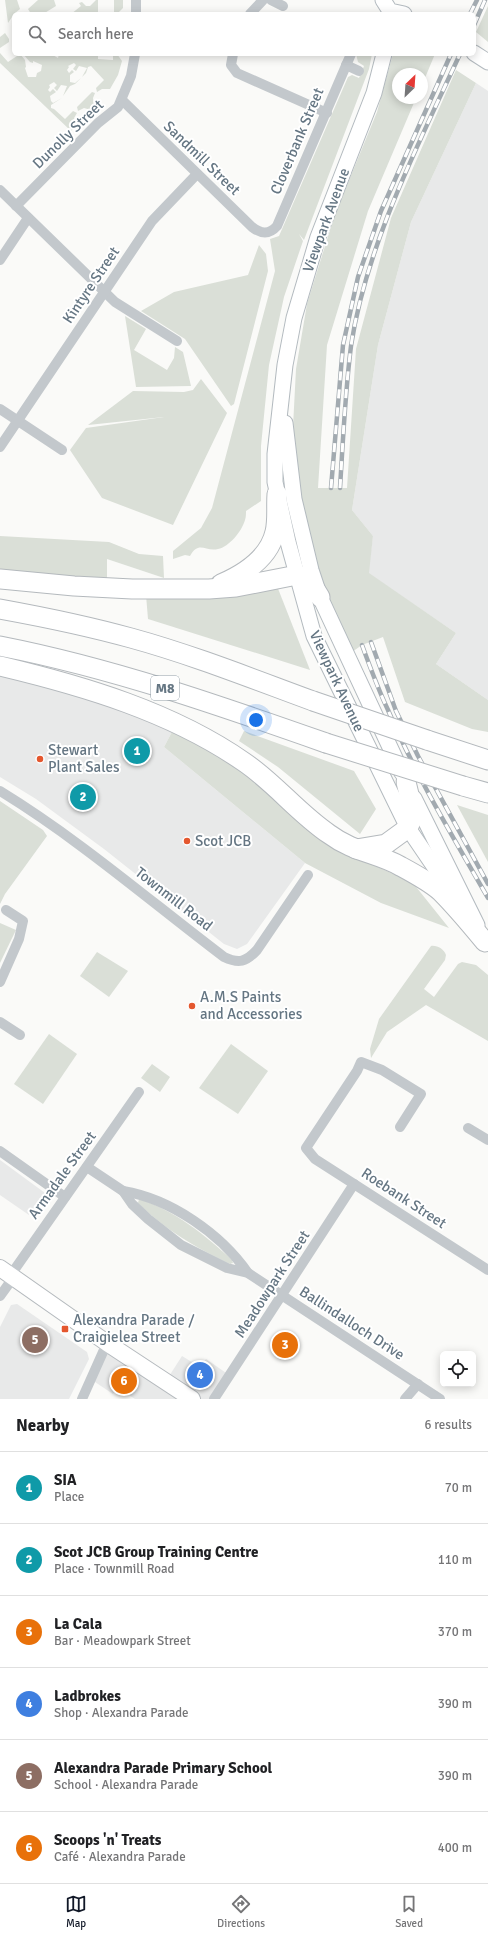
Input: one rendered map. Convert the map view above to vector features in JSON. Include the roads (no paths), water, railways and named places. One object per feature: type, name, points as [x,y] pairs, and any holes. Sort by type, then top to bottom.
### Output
[{"type":"highway","points":[[209,589],[234,578],[250,568],[271,544],[276,530],[277,494]]},
{"type":"highway","points":[[0,579],[74,586],[132,589],[209,589],[236,587],[297,575],[304,577],[310,582],[320,597]]},
{"type":"highway","name":"M8","points":[[0,609],[90,627],[132,638],[215,665],[313,701],[488,760]]},
{"type":"highway","name":"M8","points":[[0,646],[108,671],[214,704],[326,743],[488,793]]},
{"type":"highway","points":[[0,666],[72,685],[149,711],[184,728],[244,762],[270,781],[328,834],[354,849],[400,865],[440,891],[487,944]]},
{"type":"highway","points":[[354,849],[386,844],[408,828],[414,815],[406,782]]},
{"type":"main road","points":[[8,1274],[107,1343],[192,1399]]},
{"type":"street","points":[[136,0],[136,12]]},
{"type":"street","points":[[252,12],[263,0]]},
{"type":"street","points":[[271,0],[283,6]]},
{"type":"street","name":"Dunolly Street","points":[[16,206],[98,123],[115,111],[122,100],[133,70],[135,56]]},
{"type":"street","points":[[233,56],[231,65],[237,73],[327,113]]},
{"type":"street","name":"Cloverbank Street","points":[[264,233],[273,230],[277,226],[327,113],[350,56]]},
{"type":"street","name":"Viewpark Avenue","points":[[384,56],[374,94],[326,213],[311,256],[289,340],[275,454],[277,494],[314,636],[408,828],[487,944]]},
{"type":"street","points":[[346,65],[360,71]]},
{"type":"street","name":"Sandmill Street","points":[[122,100],[252,227],[261,233],[264,233]]},
{"type":"street","name":"Kintyre Street","points":[[0,447],[158,213],[197,174]]},
{"type":"street","points":[[0,190],[115,302],[177,341]]},
{"type":"street","points":[[0,260],[28,218]]},
{"type":"street","name":"Viewpark Avenue","points":[[282,390],[294,499],[311,570],[320,597],[406,782],[487,944]]},
{"type":"street","points":[[0,408],[62,450]]},
{"type":"street","name":"Townmill Road","points":[[0,791],[35,812],[86,849],[224,957],[234,961],[246,959],[257,950],[308,875]]},
{"type":"street","points":[[0,982],[19,939],[23,921],[6,910]]},
{"type":"street","points":[[0,1022],[20,1035]]},
{"type":"street","name":"Roebank Street","points":[[400,1127],[421,1094],[382,1070],[361,1062],[357,1071],[306,1148],[315,1159],[488,1270]]},
{"type":"street","name":"Armadale Street","points":[[0,1296],[8,1274],[87,1167],[139,1092]]},
{"type":"street","points":[[468,1128],[488,1140]]},
{"type":"street","points":[[0,1151],[65,1197]]},
{"type":"street","name":"Ballindalloch Drive","points":[[87,1167],[124,1191],[140,1194],[181,1214],[218,1240],[238,1258],[248,1273]]},
{"type":"street","name":"Meadowpark Street","points":[[214,1399],[354,1184]]},
{"type":"street","name":"Ballindalloch Drive","points":[[124,1191],[132,1204],[148,1219],[181,1245],[227,1268],[248,1273],[440,1399]]},
{"type":"street","points":[[82,1399],[107,1343]]},
{"type":"street","points":[[405,1399],[418,1384]]},
{"type":"railway","points":[[471,12],[477,0]]},
{"type":"railway","points":[[476,20],[485,0]]},
{"type":"railway","points":[[331,488],[343,345],[358,277],[381,211],[450,56]]},
{"type":"railway","points":[[340,488],[351,346],[358,308],[368,271],[395,197],[459,56]]},
{"type":"railway","points":[[371,642],[396,711],[418,756],[488,884]]},
{"type":"railway","points":[[362,645],[399,735],[435,806],[488,898]]},
{"type":"place","name":"SIA","points":[[137,751]]},
{"type":"place","name":"Stewart Plant Sales","points":[[40,759]]},
{"type":"place","name":"Scot JCB Group Training Centre","points":[[83,797]]},
{"type":"place","name":"Scot JCB","points":[[187,841]]},
{"type":"place","name":"A.M.S Paints and Accessories","points":[[192,1006]]},
{"type":"place","name":"Alexandra Parade / Craigielea Street","points":[[65,1329]]},
{"type":"place","name":"Alexandra Parade Primary School","points":[[35,1340]]},
{"type":"place","name":"La Cala","points":[[285,1345]]},
{"type":"place","name":"Ladbrokes","points":[[200,1375]]},
{"type":"place","name":"Scoops 'n' Treats","points":[[124,1381]]}]
